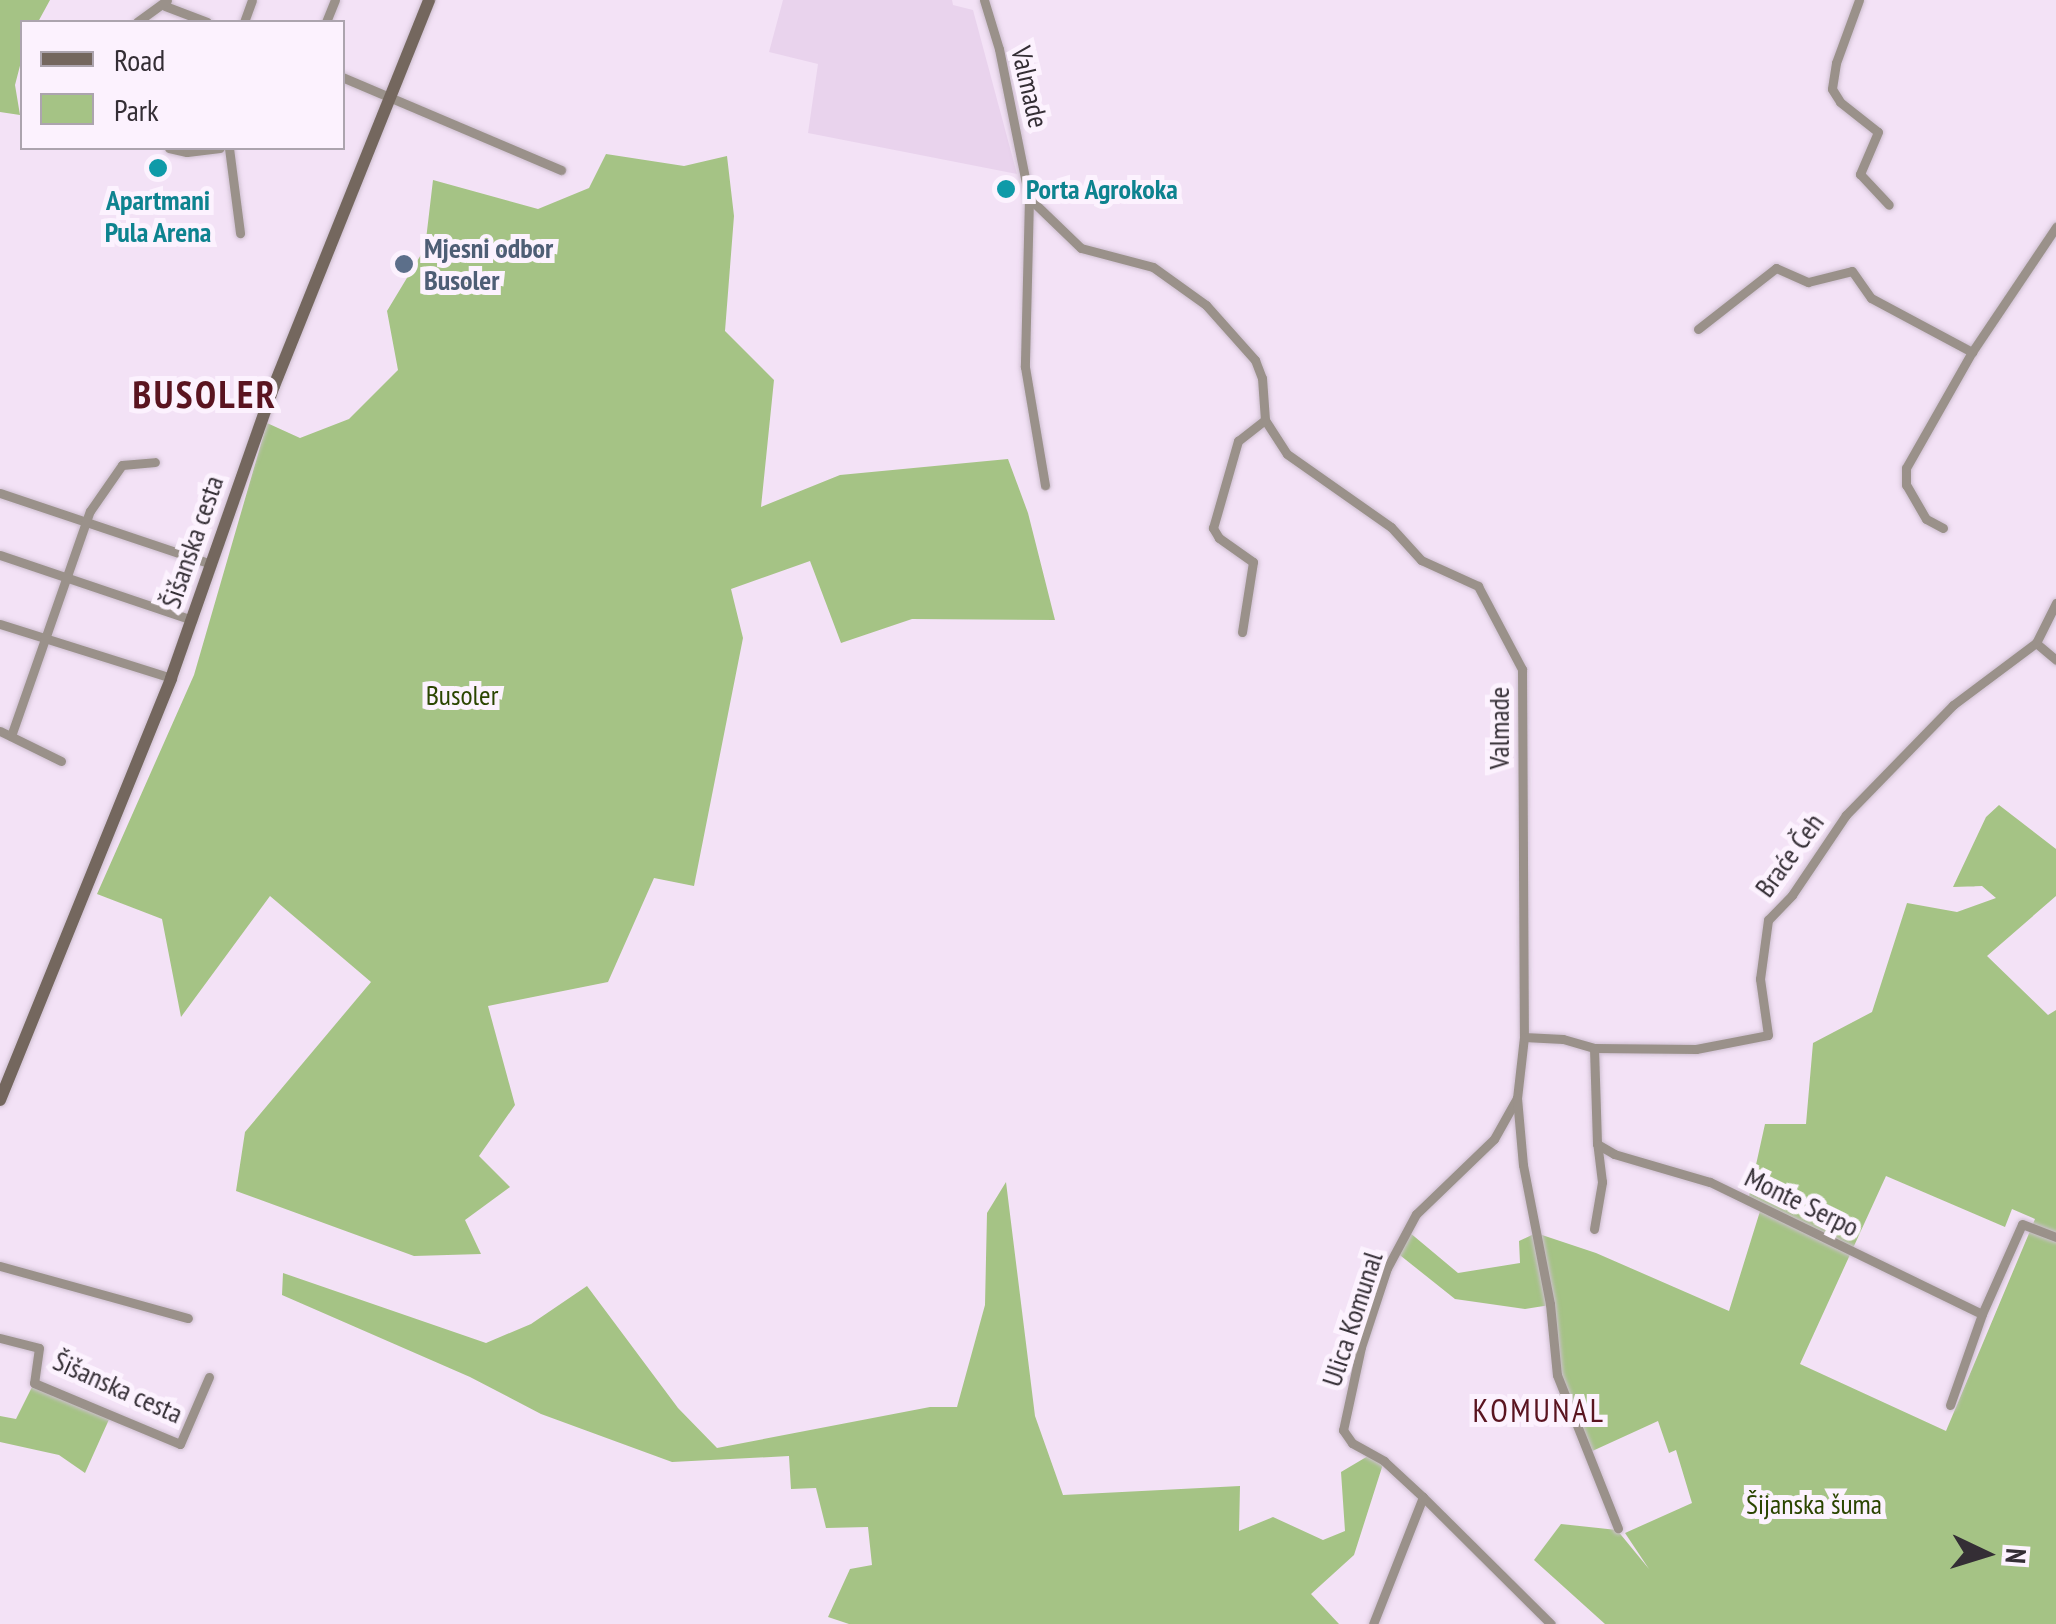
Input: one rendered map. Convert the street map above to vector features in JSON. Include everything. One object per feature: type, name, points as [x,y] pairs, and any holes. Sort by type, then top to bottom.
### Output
[{"type":"main road","name":"Šišanska cesta","points":[[0,1100],[171,678],[208,563],[429,0]]},
{"type":"street","name":"Valmade","points":[[984,0],[1000,49],[1029,198],[1024,367],[1045,485]]},
{"type":"street","points":[[1858,0],[1836,63],[1832,89],[1840,102],[1878,132],[1860,174],[1889,205]]},
{"type":"street","points":[[140,20],[166,3],[203,20]]},
{"type":"street","points":[[345,78],[561,170]]},
{"type":"street","points":[[184,150],[210,150]]},
{"type":"street","points":[[229,150],[240,234]]},
{"type":"street","points":[[1029,198],[1081,248],[1153,267],[1206,305],[1255,360],[1262,378],[1264,420],[1238,441],[1212,528],[1253,562],[1242,632]]},
{"type":"street","points":[[1943,528],[1926,519],[1906,484],[1906,468],[1972,352],[2056,227]]},
{"type":"street","points":[[1698,329],[1776,268],[1808,282],[1852,271],[1871,298],[1972,352]]},
{"type":"street","name":"Valmade","points":[[1264,420],[1287,454],[1391,527],[1411,553],[1478,586],[1522,669],[1524,1037]]},
{"type":"street","points":[[12,736],[86,522],[105,485],[122,465],[155,462]]},
{"type":"street","points":[[0,492],[208,563]]},
{"type":"street","points":[[0,555],[192,620]]},
{"type":"street","name":"Braće Čeh","points":[[1524,1037],[1564,1039],[1594,1048],[1696,1049],[1768,1035],[1760,979],[1768,920],[1792,895],[1846,815],[1900,755],[1952,704],[2036,643],[2056,603]]},
{"type":"street","points":[[0,624],[171,678]]},
{"type":"street","points":[[2036,643],[2056,660]]},
{"type":"street","points":[[0,732],[61,761]]},
{"type":"street","name":"Ulica Komunal","points":[[1524,1037],[1517,1098],[1523,1164],[1550,1304],[1557,1375],[1618,1528]]},
{"type":"street","points":[[1594,1048],[1602,1182],[1594,1229]]},
{"type":"street","name":"Ulica Komunal","points":[[1517,1098],[1494,1139],[1416,1214],[1387,1268],[1361,1347],[1342,1430],[1352,1444],[1384,1461],[1423,1497],[1550,1624]]},
{"type":"street","name":"Monte Serpo","points":[[1597,1144],[1614,1154],[1710,1182],[1982,1314]]},
{"type":"street","points":[[1950,1405],[1982,1314],[2022,1224],[2056,1237]]},
{"type":"street","points":[[0,1266],[188,1318]]},
{"type":"street","name":"Šišanska cesta","points":[[0,1338],[39,1348],[34,1383],[180,1444],[209,1377]]},
{"type":"street","points":[[1373,1624],[1423,1497]]},
{"type":"shaded area","points":[[783,0],[952,0],[953,5],[973,10],[1017,174],[808,133],[818,64],[769,52]]},
{"type":"green space","points":[[0,0],[50,0],[39,20],[20,20],[20,66],[15,85],[20,115],[0,112]]},
{"type":"green space","name":"Busoler","points":[[606,154],[684,166],[727,156],[734,216],[725,331],[774,380],[761,507],[840,475],[1008,459],[1028,513],[1055,620],[912,619],[841,643],[810,561],[731,589],[743,638],[694,886],[654,878],[608,982],[488,1006],[515,1105],[479,1156],[510,1187],[465,1220],[481,1254],[414,1256],[236,1191],[245,1132],[371,982],[270,896],[181,1017],[162,919],[97,894],[194,675],[267,423],[300,438],[349,419],[398,370],[387,311],[425,248],[433,180],[538,209],[589,188]]},
{"type":"green space","name":"Šijanska šuma","points":[[1999,805],[2056,849],[2056,896],[1987,956],[2048,1015],[2056,1010],[2056,1624],[1605,1624],[1534,1560],[1561,1524],[1617,1530],[1649,1569],[1625,1533],[1692,1503],[1676,1450],[1669,1453],[1658,1421],[1588,1453],[1557,1375],[1550,1305],[1525,1309],[1455,1299],[1396,1252],[1409,1232],[1458,1273],[1520,1263],[1519,1241],[1536,1233],[1596,1253],[1729,1311],[1761,1208],[1748,1201],[1765,1124],[1806,1124],[1813,1043],[1872,1012],[1907,903],[1957,912],[1996,898],[1982,886],[1953,887],[1986,817]],"holes":[[[1886,1176],[2005,1227],[2012,1209],[2035,1219],[1946,1431],[1800,1364]]]},
{"type":"green space","points":[[1006,1182],[1035,1416],[1063,1495],[1240,1486],[1239,1531],[1273,1517],[1323,1540],[1345,1531],[1341,1472],[1368,1456],[1384,1461],[1354,1555],[1311,1594],[1339,1624],[849,1624],[828,1617],[850,1569],[872,1565],[868,1527],[826,1528],[816,1488],[791,1489],[789,1456],[672,1462],[541,1414],[470,1377],[282,1295],[283,1273],[486,1343],[531,1324],[587,1286],[678,1408],[717,1448],[930,1407],[957,1407],[985,1305],[987,1213]]},
{"type":"green space","points":[[34,1383],[111,1415],[85,1473],[59,1455],[0,1442],[0,1416],[16,1419]]},
{"type":"place","name":"Apartmani Pula Arena","points":[[158,168]]},
{"type":"place","name":"Porta Agrokoka","points":[[1006,189]]},
{"type":"place","name":"Mjesni odbor Busoler","points":[[404,264]]},
{"type":"district","name":"BUSOLER","points":[[205,394]]},
{"type":"district","name":"KOMUNAL","points":[[1539,1410]]}]
